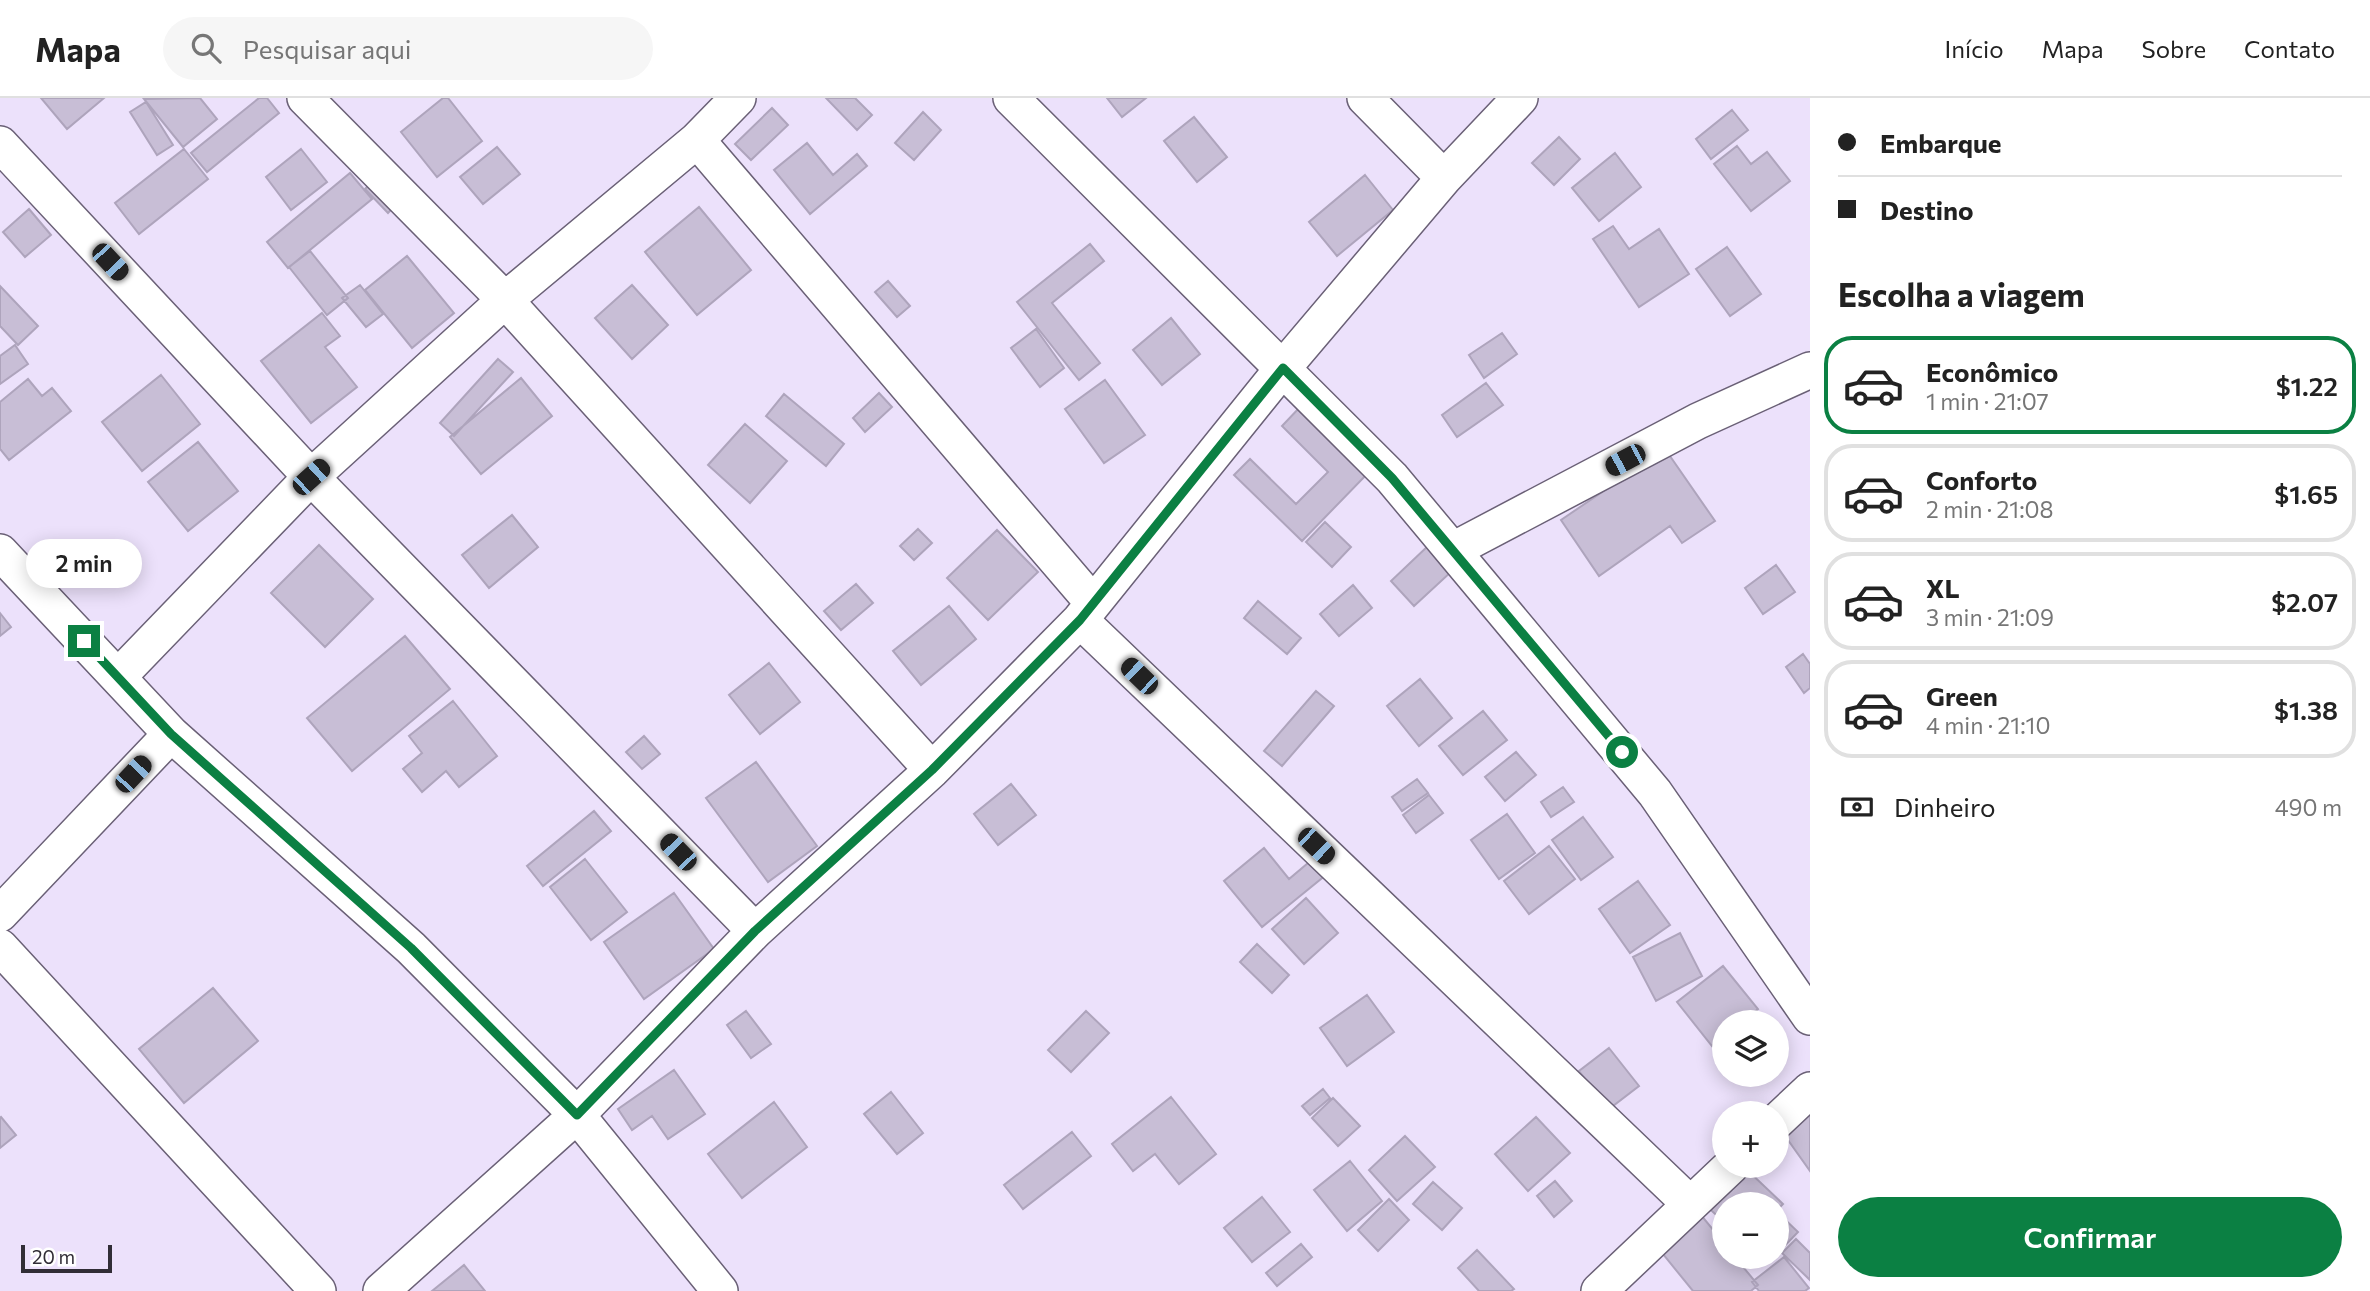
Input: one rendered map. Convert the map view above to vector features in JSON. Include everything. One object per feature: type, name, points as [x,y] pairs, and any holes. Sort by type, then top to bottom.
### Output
[{"type":"street","points":[[305,98],[505,300],[932,770]]},
{"type":"street","points":[[118,677],[311,477],[505,300],[697,140],[738,98]]},
{"type":"street","points":[[1011,98],[1392,478],[1655,793],[1797,976],[1810,1017]]},
{"type":"street","points":[[1365,98],[1444,178]]},
{"type":"street","points":[[381,1291],[577,1115],[755,931],[932,770],[1087,611],[1283,368],[1444,178],[1520,98]]},
{"type":"street","points":[[697,140],[1087,611],[1690,1204]]},
{"type":"street","points":[[0,145],[311,477],[755,931]]},
{"type":"street","points":[[1453,550],[1698,421],[1810,370]]},
{"type":"street","points":[[0,552],[171,734],[411,948],[577,1115],[720,1291]]},
{"type":"street","points":[[0,914],[171,734]]},
{"type":"street","points":[[0,947],[318,1291]]},
{"type":"street","points":[[1789,1110],[1810,1090]]},
{"type":"street","points":[[1599,1291],[1718,1178]]},
{"type":"building","points":[[41,98],[104,98],[67,129]]},
{"type":"building","points":[[200,98],[217,119],[183,147],[144,99]]},
{"type":"building","points":[[259,98],[267,98],[279,113],[207,172],[191,153]]},
{"type":"building","points":[[443,98],[448,98],[482,141],[437,177],[401,132]]},
{"type":"building","points":[[826,98],[855,98],[872,115],[857,130]]},
{"type":"building","points":[[1107,98],[1146,98],[1122,117]]},
{"type":"building","points":[[146,102],[173,145],[157,155],[130,112]]},
{"type":"building","points":[[772,108],[788,125],[751,160],[735,144]]},
{"type":"building","points":[[1732,110],[1748,130],[1711,159],[1696,139]]},
{"type":"building","points":[[923,112],[941,130],[914,160],[895,143]]},
{"type":"building","points":[[1194,117],[1227,157],[1197,182],[1164,141]]},
{"type":"building","points":[[1559,137],[1580,159],[1554,185],[1532,163]]},
{"type":"building","points":[[807,143],[833,175],[857,154],[867,166],[810,214],[774,170]]},
{"type":"building","points":[[1737,146],[1751,164],[1767,152],[1790,181],[1751,211],[1714,164]]},
{"type":"building","points":[[497,147],[520,174],[483,204],[460,177]]},
{"type":"building","points":[[184,149],[208,179],[139,234],[115,203]]},
{"type":"building","points":[[301,149],[327,182],[291,210],[266,177]]},
{"type":"building","points":[[1615,153],[1641,187],[1599,221],[1572,188]]},
{"type":"building","points":[[350,173],[372,199],[288,268],[267,242]]},
{"type":"building","points":[[1365,175],[1393,210],[1337,256],[1309,222]]},
{"type":"building","points":[[376,178],[399,201],[388,213],[365,189]]},
{"type":"building","points":[[699,207],[751,270],[697,315],[645,252]]},
{"type":"building","points":[[29,209],[51,235],[25,257],[3,232]]},
{"type":"building","points":[[1613,226],[1629,249],[1659,229],[1689,274],[1639,307],[1593,239]]},
{"type":"building","points":[[1090,244],[1104,261],[1052,303],[1100,363],[1079,380],[1017,302]]},
{"type":"building","points":[[1727,247],[1761,294],[1730,316],[1696,269]]},
{"type":"building","points":[[310,251],[348,298],[327,315],[289,267]]},
{"type":"building","points":[[407,256],[454,313],[412,348],[365,290]]},
{"type":"building","points":[[888,281],[910,306],[897,317],[875,292]]},
{"type":"building","points":[[360,285],[383,314],[366,327],[342,298]]},
{"type":"building","points":[[632,285],[668,325],[632,359],[595,318]]},
{"type":"building","points":[[0,286],[38,326],[18,345],[0,326]]},
{"type":"building","points":[[322,313],[340,336],[325,347],[357,387],[311,423],[261,361]]},
{"type":"building","points":[[1171,318],[1200,354],[1162,385],[1133,350]]},
{"type":"building","points":[[1036,329],[1064,368],[1040,387],[1011,348]]},
{"type":"building","points":[[1502,333],[1517,354],[1484,378],[1469,355]]},
{"type":"building","points":[[15,345],[28,364],[0,384],[0,356]]},
{"type":"building","points":[[498,359],[513,372],[454,436],[440,423]]},
{"type":"building","points":[[161,375],[200,424],[142,471],[102,422]]},
{"type":"building","points":[[521,378],[552,416],[481,474],[450,437]]},
{"type":"building","points":[[28,379],[42,396],[52,388],[71,411],[9,460],[0,449],[0,402]]},
{"type":"building","points":[[1105,380],[1145,435],[1104,463],[1065,409]]},
{"type":"building","points":[[1486,383],[1503,405],[1457,437],[1442,415]]},
{"type":"building","points":[[879,393],[892,407],[865,432],[853,418]]},
{"type":"building","points":[[784,394],[844,444],[826,466],[766,416]]},
{"type":"building","points":[[1302,405],[1370,471],[1302,541],[1234,475],[1250,459],[1296,504],[1328,472],[1282,426]]},
{"type":"building","points":[[745,424],[787,461],[750,503],[708,465]]},
{"type":"building","points":[[1654,433],[1715,521],[1682,543],[1670,526],[1599,576],[1561,520],[1633,471]]},
{"type":"building","points":[[198,442],[238,491],[188,531],[148,482]]},
{"type":"building","points":[[512,515],[538,547],[489,588],[462,555]]},
{"type":"building","points":[[1325,522],[1351,547],[1332,567],[1306,542]]},
{"type":"building","points":[[918,529],[932,543],[914,560],[900,546]]},
{"type":"building","points":[[997,530],[1038,572],[988,620],[947,578]]},
{"type":"building","points":[[319,545],[373,599],[325,647],[271,593]]},
{"type":"building","points":[[1429,545],[1452,571],[1414,606],[1391,581]]},
{"type":"building","points":[[1776,565],[1795,592],[1763,614],[1745,588]]},
{"type":"building","points":[[856,584],[873,603],[841,630],[824,611]]},
{"type":"building","points":[[1353,585],[1372,608],[1339,636],[1320,614]]},
{"type":"building","points":[[1258,601],[1301,638],[1287,654],[1244,618]]},
{"type":"building","points":[[949,606],[976,639],[921,685],[893,651]]},
{"type":"building","points":[[0,613],[11,627],[0,636]]},
{"type":"building","points":[[405,636],[450,689],[352,771],[307,718]]},
{"type":"building","points":[[1803,654],[1810,664],[1810,688],[1804,693],[1786,667]]},
{"type":"building","points":[[769,663],[800,702],[760,734],[729,695]]},
{"type":"building","points":[[1420,679],[1452,718],[1419,746],[1387,706]]},
{"type":"building","points":[[1316,691],[1334,706],[1282,766],[1264,751]]},
{"type":"building","points":[[453,701],[497,756],[459,787],[446,771],[422,792],[403,769],[422,753],[409,736]]},
{"type":"building","points":[[1483,711],[1507,740],[1463,775],[1439,746]]},
{"type":"building","points":[[644,736],[660,754],[642,769],[626,752]]},
{"type":"building","points":[[1516,752],[1536,775],[1505,801],[1485,777]]},
{"type":"building","points":[[756,762],[817,846],[768,882],[706,798]]},
{"type":"building","points":[[1417,779],[1428,793],[1402,811],[1392,797]]},
{"type":"building","points":[[1011,784],[1036,815],[998,845],[974,814]]},
{"type":"building","points":[[1563,787],[1574,802],[1551,817],[1541,802]]},
{"type":"building","points":[[1429,795],[1443,813],[1416,833],[1403,815]]},
{"type":"building","points":[[594,811],[611,831],[543,886],[527,866]]},
{"type":"building","points":[[1507,814],[1535,853],[1499,879],[1471,840]]},
{"type":"building","points":[[1583,817],[1613,857],[1581,880],[1552,840]]},
{"type":"building","points":[[1549,846],[1575,879],[1529,914],[1504,881]]},
{"type":"building","points":[[1264,848],[1289,879],[1314,858],[1327,874],[1262,927],[1224,881]]},
{"type":"building","points":[[585,859],[627,912],[591,940],[550,887]]},
{"type":"building","points":[[1638,881],[1670,925],[1630,953],[1599,909]]},
{"type":"building","points":[[674,893],[714,949],[644,999],[604,942]]},
{"type":"building","points":[[1306,898],[1338,933],[1304,964],[1272,929]]},
{"type":"building","points":[[1680,933],[1702,976],[1656,1001],[1633,957]]},
{"type":"building","points":[[1257,944],[1289,975],[1272,993],[1240,962]]},
{"type":"building","points":[[1723,966],[1758,1009],[1712,1010],[1712,1046],[1677,1002]]},
{"type":"building","points":[[213,988],[258,1041],[184,1103],[139,1049]]},
{"type":"building","points":[[1367,995],[1394,1032],[1347,1066],[1320,1028]]},
{"type":"building","points":[[746,1011],[771,1044],[751,1058],[727,1025]]},
{"type":"building","points":[[1086,1011],[1109,1033],[1071,1072],[1048,1050]]},
{"type":"building","points":[[1609,1048],[1639,1086],[1609,1109],[1579,1071]]},
{"type":"building","points":[[674,1070],[705,1114],[668,1139],[652,1116],[632,1130],[618,1109]]},
{"type":"building","points":[[1323,1089],[1330,1098],[1310,1115],[1302,1106]]},
{"type":"building","points":[[891,1092],[923,1133],[897,1154],[864,1114]]},
{"type":"building","points":[[1171,1097],[1216,1154],[1179,1184],[1155,1154],[1133,1171],[1112,1144]]},
{"type":"building","points":[[1333,1098],[1360,1126],[1338,1146],[1312,1118]]},
{"type":"building","points":[[774,1102],[807,1147],[742,1198],[708,1154]]},
{"type":"building","points":[[1810,1113],[1810,1171],[1789,1141],[1789,1129]]},
{"type":"building","points":[[1536,1117],[1570,1153],[1528,1191],[1495,1154]]},
{"type":"building","points":[[0,1118],[16,1135],[0,1148]]},
{"type":"building","points":[[1072,1132],[1091,1156],[1023,1209],[1004,1185]]},
{"type":"building","points":[[1405,1136],[1435,1167],[1397,1201],[1369,1170]]},
{"type":"building","points":[[1350,1161],[1382,1201],[1347,1231],[1314,1190]]},
{"type":"building","points":[[1729,1178],[1756,1178],[1770,1192],[1713,1192]]},
{"type":"building","points":[[1555,1181],[1572,1201],[1554,1217],[1537,1196]]},
{"type":"building","points":[[1433,1182],[1462,1208],[1442,1230],[1413,1204]]},
{"type":"building","points":[[1712,1193],[1712,1211],[1702,1202]]},
{"type":"building","points":[[1262,1197],[1290,1232],[1252,1262],[1224,1228]]},
{"type":"building","points":[[1389,1199],[1409,1220],[1378,1251],[1358,1230]]},
{"type":"building","points":[[1696,1209],[1712,1228],[1712,1269],[1745,1269],[1758,1285],[1751,1291],[1693,1291],[1654,1243]]},
{"type":"building","points":[[1789,1223],[1798,1232],[1789,1241]]},
{"type":"building","points":[[1796,1239],[1810,1253],[1810,1280],[1789,1260],[1789,1246]]},
{"type":"building","points":[[1301,1244],[1312,1257],[1277,1286],[1266,1273]]},
{"type":"building","points":[[1477,1250],[1514,1289],[1479,1291],[1458,1268]]},
{"type":"building","points":[[1789,1263],[1809,1288],[1805,1291],[1759,1291],[1752,1282],[1769,1269],[1789,1269]]},
{"type":"building","points":[[464,1265],[485,1291],[432,1291]]},
{"type":"route","points":[[84,641],[171,734],[411,948],[577,1115],[755,931],[932,770],[1080,620],[1283,368],[1392,478],[1622,752]]}]
